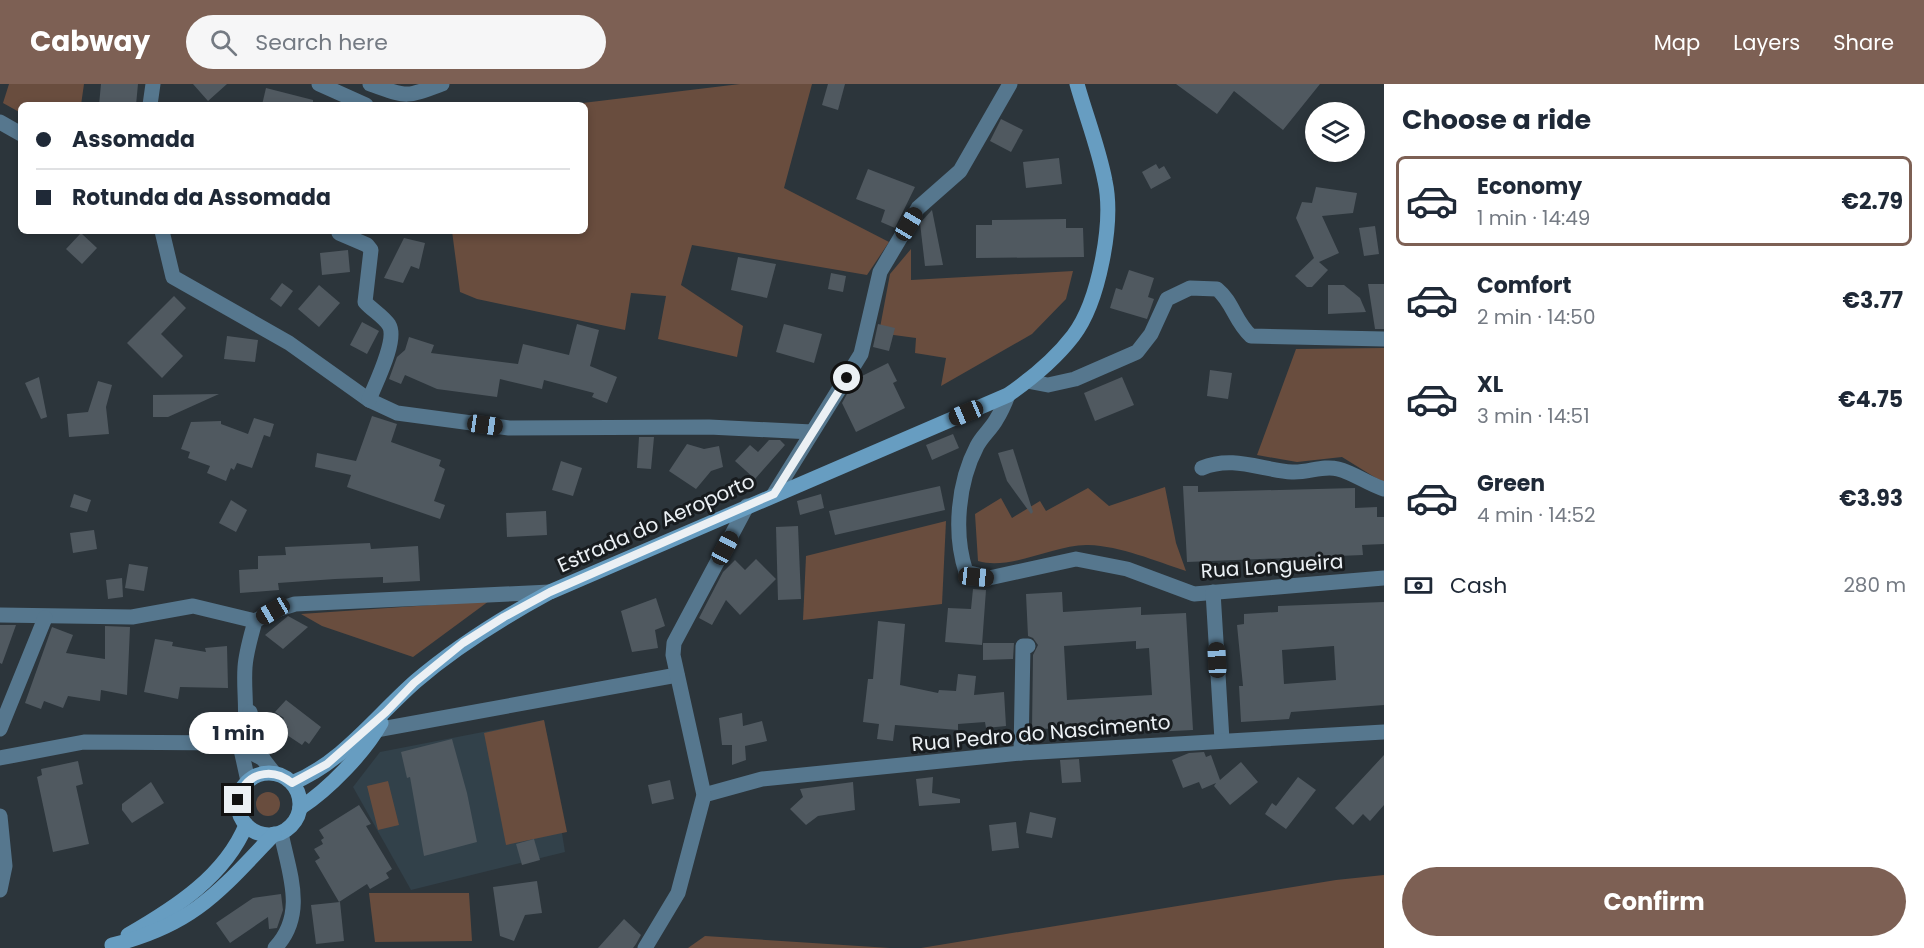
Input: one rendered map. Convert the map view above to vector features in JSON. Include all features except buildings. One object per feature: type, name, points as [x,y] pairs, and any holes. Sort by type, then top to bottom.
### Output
[{"type":"main road","name":"Estrada do Aeroporto","points":[[292,783],[327,764],[386,712],[414,683],[463,643],[550,592],[1008,395],[1027,381],[1073,335],[1090,303],[1106,245],[1106,183],[1077,84]]},
{"type":"main road","name":"Estrada do Aeroporto","points":[[300,808],[318,796],[376,730],[386,712]]},
{"type":"main road","points":[[108,946],[168,928],[212,898],[277,834],[294,823],[300,808],[299,794],[292,783],[274,773],[256,775],[248,781],[238,800],[239,813],[246,825],[259,833],[277,834]]},
{"type":"main road","points":[[108,946],[165,912],[197,888],[226,862],[238,844],[246,825]]},
{"type":"street","points":[[150,102],[153,84]]},
{"type":"street","points":[[319,84],[359,102]]},
{"type":"street","points":[[370,84],[403,96],[442,84]]},
{"type":"street","points":[[774,494],[861,354],[880,272],[918,208],[960,171],[1010,84]]},
{"type":"street","points":[[0,122],[18,132]]},
{"type":"street","points":[[163,234],[173,277],[289,343],[369,400],[397,413],[508,428],[709,427],[812,432]]},
{"type":"street","points":[[343,234],[367,245],[371,250],[365,302],[388,323],[391,331],[391,343],[369,400]]},
{"type":"street","points":[[1027,381],[1048,385],[1075,380],[1137,352],[1151,334],[1167,299],[1190,288],[1217,289],[1231,304],[1242,329],[1251,336],[1384,339]]},
{"type":"street","name":"Rua Longueira","points":[[1008,395],[998,418],[978,444],[966,471],[961,499],[962,558],[966,572],[989,578],[1076,559],[1127,569],[1194,594],[1384,578]]},
{"type":"street","points":[[1202,468],[1216,462],[1230,461],[1292,472],[1328,467],[1340,469],[1384,489]]},
{"type":"street","points":[[645,948],[678,893],[704,795],[673,655],[674,643],[747,506]]},
{"type":"street","points":[[0,615],[45,618],[132,617],[193,606],[255,621],[273,611],[295,604],[550,592]]},
{"type":"street","points":[[1213,592],[1222,740]]},
{"type":"street","points":[[0,729],[45,618]]},
{"type":"street","points":[[248,781],[240,745],[246,729],[248,707],[245,667],[255,621]]},
{"type":"street","points":[[1021,753],[1023,646],[1028,646]]},
{"type":"street","points":[[376,730],[677,675]]},
{"type":"street","points":[[248,707],[263,759]]},
{"type":"street","name":"Rua Pedro do Nascimento","points":[[704,795],[762,779],[1021,753],[1384,732]]},
{"type":"street","points":[[0,758],[84,742],[186,741],[240,745],[263,759],[274,773]]},
{"type":"street","points":[[0,816],[5,866],[0,891]]},
{"type":"street","points":[[275,948],[292,924],[294,911],[293,885],[277,834]]},
{"type":"shaded area","points":[[9,84],[84,84],[81,102],[18,102],[18,111],[3,103]]},
{"type":"shaded area","points":[[740,84],[812,84],[784,188],[889,242],[867,275],[692,245],[681,285],[743,326],[737,357],[658,339],[666,296],[631,293],[625,330],[477,299],[460,292],[452,234],[588,234],[588,102]]},
{"type":"shaded area","points":[[911,249],[911,280],[1073,271],[1066,299],[1032,334],[941,386],[946,358],[915,353],[916,338],[879,333],[890,274]]},
{"type":"shaded area","points":[[1384,348],[1384,483],[1342,457],[1297,462],[1257,455],[1296,349]]},
{"type":"shaded area","points":[[1165,487],[1176,543],[1186,571],[1125,551],[1088,545],[1062,548],[1004,563],[978,561],[975,514],[1001,498],[1012,518],[1040,501],[1046,511],[1088,488],[1109,506]]},
{"type":"shaded area","points":[[946,521],[942,604],[803,620],[806,556]]},
{"type":"shaded area","points":[[489,601],[413,657],[322,626],[301,614]]},
{"type":"shaded area","points":[[544,720],[565,852],[411,890],[353,787],[380,752]]},
{"type":"shaded area","points":[[544,720],[567,832],[506,845],[484,733]]},
{"type":"shaded area","points":[[388,781],[399,825],[378,830],[367,786]]},
{"type":"shaded area","points":[[268,792],[277,795],[280,804],[277,813],[268,816],[259,813],[256,804],[259,795]]},
{"type":"shaded area","points":[[1384,875],[1384,948],[921,948],[1336,880]]},
{"type":"shaded area","points":[[369,893],[469,893],[472,941],[375,942]]},
{"type":"shaded area","points":[[705,936],[890,948],[688,948]]},
{"type":"route","points":[[238,800],[243,786],[256,775],[274,773],[284,776],[292,783],[327,764],[386,712],[414,683],[463,643],[504,617],[550,592],[774,494],[847,378]]}]
